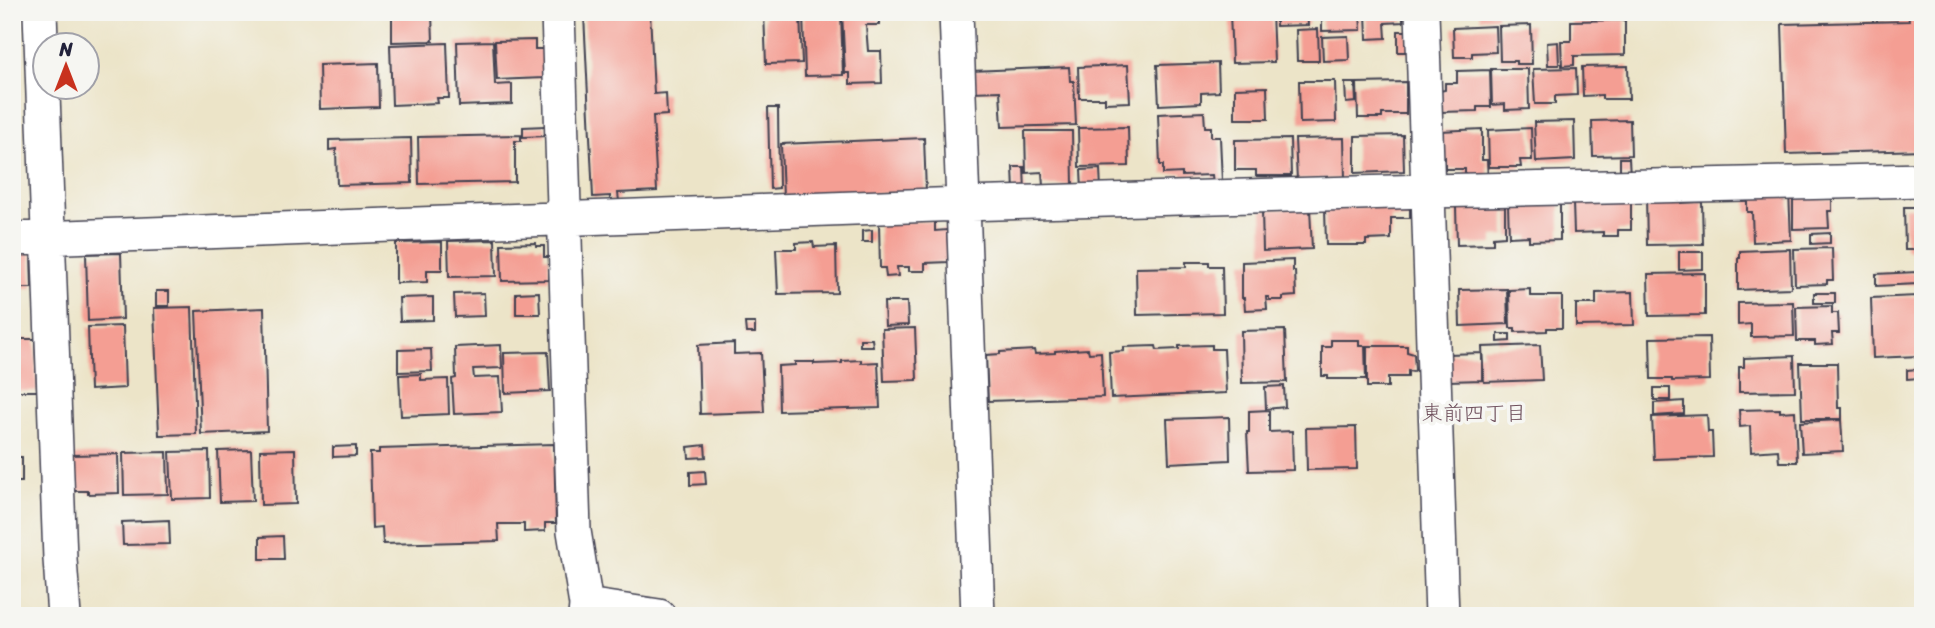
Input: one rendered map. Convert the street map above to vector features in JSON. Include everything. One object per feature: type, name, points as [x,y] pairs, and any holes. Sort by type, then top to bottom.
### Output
[{"type":"street","points":[[40,12],[64,616]]},
{"type":"street","points":[[558,12],[574,531],[586,611],[659,616]]},
{"type":"street","points":[[956,12],[978,616]]},
{"type":"street","points":[[1422,12],[1442,616]]},
{"type":"street","points":[[12,239],[962,204],[1923,180]]},
{"type":"building","points":[[650,12],[654,94],[666,93],[667,115],[653,116],[657,191],[618,193],[619,201],[610,201],[610,196],[593,197],[584,15]]},
{"type":"building","points":[[764,12],[790,12],[790,15],[800,15],[802,63],[766,64]]},
{"type":"building","points":[[803,12],[841,12],[843,75],[805,76]]},
{"type":"building","points":[[842,12],[879,12],[879,25],[866,25],[868,51],[881,51],[882,83],[850,84],[850,73],[845,73]]},
{"type":"building","points":[[1230,12],[1272,12],[1274,62],[1232,63]]},
{"type":"building","points":[[1276,12],[1307,12],[1308,25],[1276,26]]},
{"type":"building","points":[[1322,12],[1360,12],[1361,30],[1322,31]]},
{"type":"building","points":[[1366,12],[1403,12],[1403,22],[1385,23],[1386,38],[1367,39]]},
{"type":"building","points":[[1479,12],[1497,12],[1497,17],[1480,18]]},
{"type":"building","points":[[1917,12],[1917,21],[1923,21],[1923,150],[1786,154],[1782,24],[1909,21],[1908,13]]},
{"type":"building","points":[[432,14],[433,41],[392,42],[392,15]]},
{"type":"building","points":[[1625,20],[1625,55],[1574,56],[1574,65],[1562,66],[1561,41],[1571,41],[1571,21]]},
{"type":"building","points":[[1531,25],[1532,64],[1500,61],[1499,26]]},
{"type":"building","points":[[1495,26],[1496,52],[1472,53],[1472,57],[1454,57],[1453,28]]},
{"type":"building","points":[[1318,29],[1319,61],[1297,61],[1296,30]]},
{"type":"building","points":[[1398,31],[1408,31],[1409,52],[1398,52]]},
{"type":"building","points":[[1348,36],[1349,60],[1323,61],[1322,37]]},
{"type":"building","points":[[535,40],[535,49],[543,49],[544,78],[497,80],[495,41]]},
{"type":"building","points":[[493,41],[495,85],[512,84],[512,104],[459,106],[457,42]]},
{"type":"building","points":[[1558,42],[1559,65],[1548,65],[1547,43]]},
{"type":"building","points":[[447,43],[449,98],[437,98],[438,103],[392,105],[390,45]]},
{"type":"building","points":[[378,63],[379,107],[320,109],[319,65]]},
{"type":"building","points":[[1218,63],[1219,92],[1201,93],[1201,103],[1159,105],[1157,65]]},
{"type":"building","points":[[1128,65],[1130,102],[1105,103],[1105,98],[1079,98],[1078,67]]},
{"type":"building","points":[[1628,66],[1629,99],[1602,99],[1602,95],[1583,96],[1582,67]]},
{"type":"building","points":[[1069,67],[1070,81],[1074,81],[1076,125],[1002,127],[1000,91],[972,92],[971,71]]},
{"type":"building","points":[[1576,68],[1577,95],[1555,96],[1555,104],[1535,104],[1533,69]]},
{"type":"building","points":[[1491,69],[1528,69],[1529,109],[1505,110],[1505,104],[1492,105]]},
{"type":"building","points":[[1490,70],[1491,107],[1477,107],[1477,111],[1440,112],[1440,91],[1445,90],[1445,83],[1457,83],[1457,71]]},
{"type":"building","points":[[1299,81],[1335,81],[1336,122],[1300,123]]},
{"type":"building","points":[[1406,82],[1406,114],[1358,118],[1357,83]]},
{"type":"building","points":[[1345,83],[1355,83],[1356,102],[1346,103]]},
{"type":"building","points":[[1267,87],[1268,119],[1235,119],[1235,88]]},
{"type":"building","points":[[768,108],[778,108],[779,188],[770,189]]},
{"type":"building","points":[[1204,112],[1205,127],[1211,127],[1211,137],[1220,137],[1222,182],[1213,183],[1212,175],[1163,174],[1163,165],[1160,165],[1158,114]]},
{"type":"building","points":[[1630,120],[1631,155],[1593,156],[1592,121]]},
{"type":"building","points":[[1574,121],[1575,160],[1536,162],[1534,122]]},
{"type":"building","points":[[545,126],[546,136],[523,137],[523,127]]},
{"type":"building","points":[[1128,127],[1129,166],[1079,167],[1078,128]]},
{"type":"building","points":[[1531,128],[1532,160],[1520,160],[1521,167],[1489,167],[1488,130]]},
{"type":"building","points":[[1482,129],[1482,160],[1487,160],[1488,181],[1465,182],[1465,169],[1445,169],[1445,157],[1441,157],[1440,131]]},
{"type":"building","points":[[1025,131],[1072,131],[1073,186],[1043,186],[1042,172],[1026,173]]},
{"type":"building","points":[[521,135],[521,141],[515,141],[515,182],[419,184],[418,137]]},
{"type":"building","points":[[1403,135],[1404,171],[1355,173],[1355,136]]},
{"type":"building","points":[[411,138],[412,183],[337,185],[336,149],[329,150],[329,140]]},
{"type":"building","points":[[924,138],[926,192],[783,197],[781,144]]},
{"type":"building","points":[[1344,138],[1345,179],[1297,180],[1295,139]]},
{"type":"building","points":[[1290,139],[1291,176],[1256,176],[1256,170],[1235,170],[1235,140]]},
{"type":"building","points":[[1620,158],[1629,158],[1630,176],[1620,176]]},
{"type":"building","points":[[1013,167],[1024,167],[1025,192],[1014,192]]},
{"type":"building","points":[[1100,169],[1101,189],[1082,190],[1081,170]]},
{"type":"building","points":[[1918,188],[1923,188],[1923,247],[1919,247]]},
{"type":"building","points":[[1789,191],[1791,240],[1753,242],[1752,212],[1747,212],[1747,193]]},
{"type":"building","points":[[1793,193],[1832,199],[1832,211],[1828,211],[1829,228],[1793,229]]},
{"type":"building","points":[[1680,195],[1681,203],[1702,202],[1703,244],[1647,245],[1646,196]]},
{"type":"building","points":[[1631,201],[1631,230],[1618,230],[1618,236],[1603,236],[1603,232],[1574,233],[1573,203]]},
{"type":"building","points":[[1560,204],[1560,240],[1529,241],[1529,236],[1509,237],[1508,205]]},
{"type":"building","points":[[1410,205],[1410,218],[1391,218],[1391,239],[1366,240],[1366,245],[1326,245],[1325,208]]},
{"type":"building","points":[[1505,206],[1505,236],[1493,237],[1493,244],[1457,245],[1456,207]]},
{"type":"building","points":[[1904,207],[1915,207],[1916,250],[1905,250]]},
{"type":"building","points":[[1310,208],[1312,249],[1263,251],[1262,210]]},
{"type":"building","points":[[935,221],[935,231],[947,230],[949,262],[925,263],[925,271],[909,271],[909,267],[897,267],[898,276],[886,277],[885,268],[880,268],[879,223]]},
{"type":"building","points":[[872,230],[872,242],[862,242],[862,231]]},
{"type":"building","points":[[1830,233],[1830,243],[1811,244],[1811,234]]},
{"type":"building","points":[[495,240],[496,276],[449,277],[448,241]]},
{"type":"building","points":[[442,242],[442,270],[427,270],[427,282],[396,283],[396,243]]},
{"type":"building","points":[[813,242],[814,247],[836,246],[837,293],[778,294],[776,249],[796,249],[796,243]]},
{"type":"building","points":[[536,243],[536,246],[544,246],[544,257],[549,257],[549,280],[502,281],[501,244]]},
{"type":"building","points":[[12,248],[31,254],[32,288],[12,288]]},
{"type":"building","points":[[1832,248],[1833,280],[1827,280],[1827,284],[1795,285],[1794,249]]},
{"type":"building","points":[[1790,249],[1791,288],[1738,290],[1740,251]]},
{"type":"building","points":[[1679,252],[1703,252],[1703,269],[1679,270]]},
{"type":"building","points":[[121,253],[123,319],[88,321],[86,254]]},
{"type":"building","points":[[1293,260],[1296,296],[1283,297],[1283,300],[1269,300],[1269,297],[1266,297],[1267,309],[1245,310],[1242,298],[1242,262]]},
{"type":"building","points":[[1186,262],[1209,262],[1209,266],[1222,266],[1223,313],[1137,315],[1136,268],[1186,267]]},
{"type":"building","points":[[1917,272],[1918,284],[1876,286],[1876,274]]},
{"type":"building","points":[[1705,273],[1705,315],[1649,316],[1648,274]]},
{"type":"building","points":[[1507,289],[1508,324],[1460,326],[1459,290]]},
{"type":"building","points":[[1530,289],[1530,296],[1562,296],[1562,328],[1515,332],[1515,328],[1510,328],[1509,290]]},
{"type":"building","points":[[156,291],[169,291],[169,306],[156,306]]},
{"type":"building","points":[[539,292],[540,314],[516,314],[516,293]]},
{"type":"building","points":[[1633,292],[1634,325],[1576,326],[1576,304],[1596,304],[1596,293]]},
{"type":"building","points":[[484,293],[485,316],[455,317],[454,294]]},
{"type":"building","points":[[1814,293],[1835,293],[1835,303],[1814,303]]},
{"type":"building","points":[[1917,296],[1919,356],[1873,358],[1871,298]]},
{"type":"building","points":[[433,297],[433,320],[400,321],[399,298]]},
{"type":"building","points":[[884,302],[907,302],[908,325],[885,326]]},
{"type":"building","points":[[1793,302],[1794,336],[1751,337],[1751,324],[1738,325],[1738,303]]},
{"type":"building","points":[[1832,306],[1832,313],[1838,313],[1839,333],[1832,333],[1833,344],[1815,345],[1815,341],[1797,341],[1796,307]]},
{"type":"building","points":[[192,307],[196,434],[159,435],[154,308]]},
{"type":"building","points":[[264,308],[267,431],[201,434],[196,311]]},
{"type":"building","points":[[745,323],[755,323],[755,333],[746,333]]},
{"type":"building","points":[[123,326],[125,388],[90,390],[88,327]]},
{"type":"building","points":[[915,328],[917,380],[884,381],[882,329]]},
{"type":"building","points":[[1285,330],[1287,382],[1242,383],[1241,331]]},
{"type":"building","points":[[1498,334],[1510,334],[1510,341],[1498,342]]},
{"type":"building","points":[[1709,337],[1710,380],[1651,379],[1650,338]]},
{"type":"building","points":[[12,339],[35,339],[37,391],[12,391]]},
{"type":"building","points":[[860,339],[872,339],[873,346],[860,346]]},
{"type":"building","points":[[1331,340],[1359,340],[1359,346],[1365,346],[1366,379],[1328,379],[1328,376],[1322,376],[1322,347],[1331,347]]},
{"type":"building","points":[[734,343],[734,354],[761,353],[764,412],[700,414],[698,345]]},
{"type":"building","points":[[501,345],[502,368],[473,369],[474,378],[500,377],[502,412],[454,414],[452,379],[456,378],[455,347]]},
{"type":"building","points":[[1212,345],[1212,349],[1224,349],[1226,393],[1111,398],[1109,352],[1124,351],[1124,347],[1156,346],[1157,350]]},
{"type":"building","points":[[1540,345],[1542,380],[1484,382],[1482,347]]},
{"type":"building","points":[[1367,346],[1407,346],[1407,352],[1414,354],[1415,370],[1408,371],[1408,377],[1388,377],[1388,387],[1367,387]]},
{"type":"building","points":[[431,349],[432,371],[398,372],[398,350]]},
{"type":"building","points":[[1088,349],[1089,353],[1101,352],[1103,397],[988,401],[986,355],[1034,350],[1035,354]]},
{"type":"building","points":[[548,352],[550,391],[505,393],[504,353]]},
{"type":"building","points":[[1482,353],[1482,380],[1448,381],[1447,354]]},
{"type":"building","points":[[1794,356],[1795,391],[1739,392],[1739,367],[1744,367],[1744,358]]},
{"type":"building","points":[[861,360],[861,363],[878,362],[880,408],[779,411],[778,366],[795,365],[795,362],[814,364]]},
{"type":"building","points":[[1800,363],[1837,363],[1838,408],[1842,408],[1842,419],[1802,419]]},
{"type":"building","points":[[1918,369],[1919,378],[1907,379],[1907,370]]},
{"type":"building","points":[[421,374],[421,380],[448,379],[449,414],[401,416],[399,375]]},
{"type":"building","points":[[1284,386],[1285,407],[1266,409],[1265,387]]},
{"type":"building","points":[[1654,388],[1670,388],[1670,400],[1654,400]]},
{"type":"building","points":[[1684,401],[1684,414],[1654,416],[1654,403]]},
{"type":"building","points":[[1780,409],[1780,412],[1795,411],[1797,462],[1779,462],[1778,450],[1751,452],[1750,426],[1740,427],[1739,410]]},
{"type":"building","points":[[1269,410],[1269,432],[1292,431],[1293,470],[1249,471],[1249,411]]},
{"type":"building","points":[[1707,415],[1708,432],[1712,432],[1713,457],[1654,459],[1652,417]]},
{"type":"building","points":[[1229,417],[1230,460],[1169,463],[1167,419]]},
{"type":"building","points":[[1841,420],[1843,451],[1802,453],[1800,422]]},
{"type":"building","points":[[1356,427],[1357,469],[1307,470],[1306,428]]},
{"type":"building","points":[[554,444],[556,523],[545,523],[545,531],[524,532],[524,524],[498,524],[499,541],[383,544],[382,527],[372,528],[370,453],[379,453],[379,449]]},
{"type":"building","points":[[705,445],[706,457],[689,458],[688,447]]},
{"type":"building","points":[[356,446],[356,456],[333,457],[333,447]]},
{"type":"building","points":[[295,449],[296,504],[261,505],[260,450]]},
{"type":"building","points":[[251,450],[253,501],[220,502],[218,451]]},
{"type":"building","points":[[209,451],[210,498],[172,499],[170,452]]},
{"type":"building","points":[[167,452],[168,494],[124,495],[123,453]]},
{"type":"building","points":[[118,454],[119,493],[88,494],[88,491],[72,491],[71,455]]},
{"type":"building","points":[[12,457],[22,457],[22,482],[15,482],[16,509],[12,510]]},
{"type":"building","points":[[705,471],[706,484],[690,485],[690,472]]},
{"type":"building","points":[[169,520],[170,544],[123,545],[122,522]]},
{"type":"building","points":[[283,536],[284,559],[260,559],[260,537]]},
{"type":"district","name":"東前四丁目","points":[[1474,413]]}]
